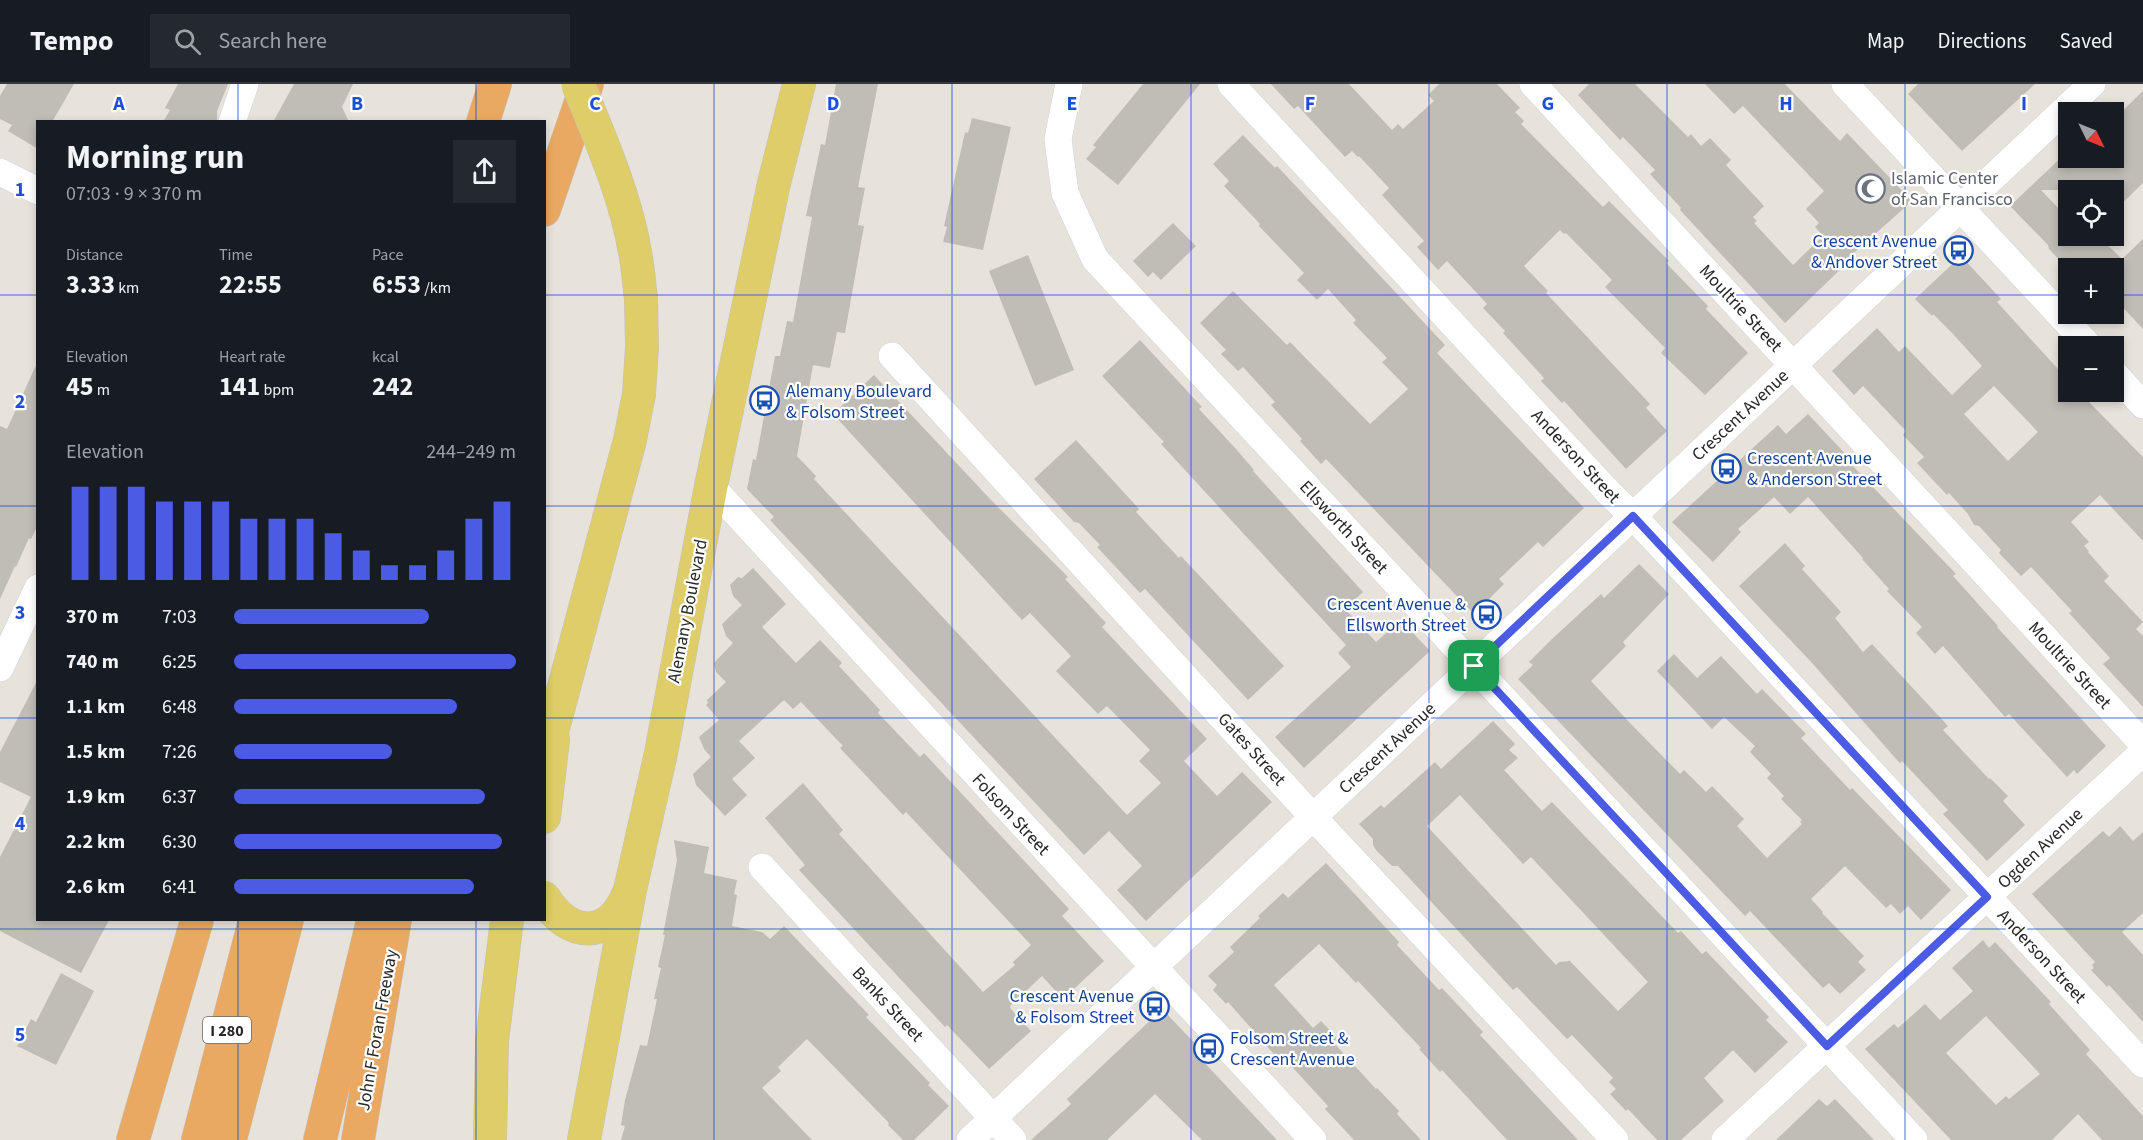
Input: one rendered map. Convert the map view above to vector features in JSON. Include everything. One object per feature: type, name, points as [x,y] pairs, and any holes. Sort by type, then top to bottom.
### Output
[{"type":"highway","points":[[546,204],[586,84]]},
{"type":"highway","points":[[133,1140],[197,921]]},
{"type":"highway","name":"I 280","points":[[198,1140],[255,921]]},
{"type":"highway","points":[[230,1140],[287,921]]},
{"type":"highway","points":[[320,1140],[373,921]]},
{"type":"highway","points":[[367,1140],[395,921]]},
{"type":"highway","name":"John F Foran Freeway","points":[[358,1140],[395,921]]},
{"type":"main road","points":[[546,755],[630,440],[639,394],[642,347],[641,298],[635,251],[626,214],[578,84]]},
{"type":"main road","name":"Alemany Boulevard","points":[[584,1140],[630,890],[661,753],[711,486],[774,183],[800,84]]},
{"type":"main road","points":[[546,801],[555,723]]},
{"type":"main road","points":[[546,901],[557,917],[577,927],[596,929],[612,920],[623,906],[630,890]]},
{"type":"main road","points":[[490,1140],[492,1041],[507,921]]},
{"type":"street","points":[[233,120],[245,84]]},
{"type":"street","name":"Ellsworth Street","points":[[1069,84],[1058,139],[1065,193],[1095,259],[1914,1140]]},
{"type":"street","name":"Anderson Street","points":[[1231,84],[1608,492],[1633,516],[2143,1064]]},
{"type":"street","name":"Moultrie Street","points":[[1533,84],[2143,744]]},
{"type":"street","points":[[1845,84],[2080,336]]},
{"type":"street","name":"Crescent Avenue","points":[[970,1140],[2091,84]]},
{"type":"street","points":[[0,172],[36,190]]},
{"type":"street","name":"Gates Street","points":[[892,356],[1313,817],[1615,1140]]},
{"type":"street","points":[[2124,384],[2143,405]]},
{"type":"street","name":"Folsom Street","points":[[711,486],[1313,1140]]},
{"type":"street","points":[[0,668],[36,592]]},
{"type":"street","name":"Ogden Avenue","points":[[1725,1140],[2143,752]]},
{"type":"street","name":"Banks Street","points":[[762,867],[1013,1140]]},
{"type":"building","points":[[7,84],[74,84],[53,120],[36,120],[36,148],[8,131],[12,125],[0,119],[0,96]]},
{"type":"building","points":[[178,84],[228,84],[217,111],[217,120],[164,120],[170,110],[165,108]]},
{"type":"building","points":[[294,84],[353,84],[342,107],[348,120],[274,120]]},
{"type":"building","points":[[836,84],[878,84],[858,187],[865,188],[858,225],[864,226],[845,333],[837,332],[830,368],[813,365],[797,456],[816,476],[814,479],[1127,815],[1161,783],[1139,761],[1150,750],[1107,706],[1098,714],[1056,671],[1071,656],[1030,613],[1022,620],[833,414],[874,375],[991,500],[1068,577],[1065,579],[1106,623],[1102,627],[1207,739],[1184,761],[1217,796],[1242,772],[1272,802],[1146,921],[1117,890],[1142,866],[1109,831],[1084,855],[770,520],[774,517],[747,489],[753,459],[756,460],[775,356],[780,356],[787,321],[793,322],[812,217],[806,216],[821,144],[825,145]]},
{"type":"building","points":[[1143,84],[1200,84],[1118,185],[1086,159],[1096,147],[1093,145]]},
{"type":"building","points":[[1271,84],[1349,84],[1392,130],[1398,124],[1403,129],[1434,101],[1428,95],[1439,84],[1497,84],[1520,108],[1515,112],[1524,121],[1521,124],[1603,207],[1609,201],[1669,261],[1666,263],[1708,306],[1706,309],[1748,353],[1705,395],[1661,353],[1665,348],[1605,287],[1612,280],[1566,233],[1560,230],[1524,266],[1548,291],[1546,293],[1650,404],[1646,408],[1667,431],[1626,469],[1564,401],[1562,403],[1541,381],[1544,378],[1483,308],[1487,304],[1447,261],[1438,270],[1417,247],[1424,241],[1382,195],[1389,188],[1352,151],[1345,157],[1298,106],[1294,109]]},
{"type":"building","points":[[1589,84],[1635,84],[1688,137],[1691,134],[1701,146],[1710,138],[1731,160],[1726,165],[1764,206],[1753,217],[1757,221],[1754,223],[1793,265],[1823,236],[1815,227],[1819,223],[1806,209],[1824,191],[1743,106],[1734,114],[1705,84],[1785,84],[1840,141],[1847,133],[1912,201],[1846,260],[1848,262],[1785,323],[1680,210],[1681,208],[1650,174],[1655,170],[1623,137],[1620,140],[1578,95]]},
{"type":"building","points":[[1918,84],[2035,84],[1962,151],[1908,94]]},
{"type":"building","points":[[2143,91],[2143,183],[2124,201],[2124,180],[2058,180],[2058,190],[2041,190],[2058,208],[2058,246],[2108,246],[2121,258],[2058,259],[2010,206],[2058,160],[2058,168],[2124,168],[2124,109]]},
{"type":"building","points":[[972,118],[1011,127],[983,250],[943,242],[947,227],[944,226],[965,132],[968,133]]},
{"type":"building","points":[[1243,135],[1275,168],[1277,166],[1445,345],[1437,353],[1584,508],[1543,547],[1538,542],[1499,579],[1504,584],[1474,614],[1326,459],[1321,464],[1271,405],[1275,402],[1243,367],[1238,371],[1221,354],[1226,350],[1200,323],[1233,291],[1287,345],[1290,342],[1370,424],[1408,389],[1382,362],[1387,358],[1353,323],[1356,320],[1328,289],[1317,300],[1297,280],[1304,273],[1224,186],[1229,181],[1213,164]]},
{"type":"building","points":[[1173,223],[1196,246],[1161,280],[1153,272],[1148,277],[1133,261]]},
{"type":"building","points":[[2143,239],[2143,329],[2124,309],[2123,258]]},
{"type":"building","points":[[1028,255],[1074,370],[1035,386],[989,271]]},
{"type":"building","points":[[1961,256],[2001,299],[1997,302],[2058,369],[2058,402],[2089,402],[2143,457],[2143,541],[2100,495],[2071,522],[2089,542],[2084,546],[2088,552],[2109,576],[2104,581],[2143,622],[2136,629],[2143,636],[2143,707],[2103,664],[2110,658],[2069,613],[2072,611],[2031,567],[2021,576],[1999,553],[2001,550],[1979,526],[1974,525],[1968,514],[1949,493],[1947,495],[1917,463],[1924,457],[1903,435],[1906,431],[1863,386],[1854,395],[1832,371],[1877,328],[1899,352],[1905,346],[1952,395],[1982,366],[1933,314],[1932,316],[1915,299]],"holes":[[[1994,386],[2038,432],[2008,461],[1964,414]]]},
{"type":"building","points":[[1140,340],[1202,407],[1199,409],[1253,471],[1363,592],[1345,609],[1376,642],[1401,620],[1430,651],[1304,768],[1275,737],[1351,667],[1338,653],[1346,645],[1161,444],[1164,442],[1102,376]]},
{"type":"building","points":[[36,365],[36,529],[31,539],[29,538],[0,599],[0,426],[7,429]]},
{"type":"building","points":[[1808,414],[1853,462],[1851,464],[1956,574],[1953,576],[1997,627],[2106,746],[2077,774],[2074,770],[2067,777],[2009,714],[2005,717],[1943,646],[1935,654],[1916,633],[1922,627],[1887,591],[1889,589],[1863,558],[1808,497],[1790,514],[1774,497],[1738,529],[1741,532],[1713,562],[1672,522],[1778,425],[1786,434]]},
{"type":"building","points":[[1076,440],[1139,509],[1136,512],[1179,558],[1181,556],[1284,666],[1248,700],[1145,589],[1140,593],[1097,547],[1100,545],[1079,523],[1074,522],[1034,479]]},
{"type":"building","points":[[1785,543],[1805,566],[1802,569],[1841,612],[1835,618],[1863,652],[1872,644],[1948,726],[1943,730],[2008,796],[2003,801],[2025,825],[1987,861],[1943,814],[1948,810],[1902,761],[1900,763],[1897,760],[1813,664],[1739,586]]},
{"type":"building","points":[[1639,564],[1669,594],[1623,642],[1626,646],[1591,681],[1630,723],[1680,774],[1684,770],[1706,792],[1712,786],[1744,819],[1737,826],[1767,858],[1802,824],[1800,822],[1802,820],[1781,799],[1784,796],[1767,778],[1771,774],[1750,752],[1755,746],[1724,717],[1712,729],[1657,671],[1674,654],[1697,678],[1721,656],[1757,694],[1762,689],[1806,734],[1801,738],[1951,890],[1921,920],[1908,906],[1900,914],[1891,904],[1886,908],[1845,866],[1811,899],[1864,956],[1858,962],[1866,970],[1840,994],[1829,983],[1823,988],[1750,911],[1745,916],[1518,679],[1533,665],[1529,662],[1552,639],[1601,594],[1604,598]]},
{"type":"building","points":[[753,568],[786,604],[762,627],[796,663],[820,640],[842,663],[839,666],[880,710],[878,713],[920,757],[924,753],[1069,909],[1062,916],[1104,961],[1063,999],[1042,976],[1011,1005],[1010,1008],[1031,1031],[989,1069],[947,1025],[945,1027],[799,870],[805,865],[765,818],[803,783],[843,830],[839,834],[983,992],[1015,965],[1013,962],[1031,945],[906,812],[903,815],[840,748],[843,746],[801,702],[793,709],[784,700],[739,741],[755,758],[732,779],[747,795],[725,816],[696,785],[693,774],[711,757],[704,749],[699,737],[719,720],[706,705],[707,700],[726,682],[716,672],[714,663],[733,643],[726,636],[722,624],[742,605],[733,596],[730,585]]},
{"type":"building","points":[[36,683],[36,921],[108,921],[81,973],[0,931],[0,857],[31,797],[0,782],[0,752]]},
{"type":"building","points":[[1493,721],[1515,744],[1509,750],[1518,758],[1504,770],[1542,811],[1552,802],[1678,933],[1681,931],[1702,954],[1706,951],[1769,1017],[1766,1020],[1788,1042],[1755,1073],[1733,1050],[1704,1078],[1724,1101],[1681,1140],[1657,1140],[1628,1109],[1626,1111],[1610,1094],[1616,1089],[1609,1082],[1613,1078],[1572,1035],[1567,1039],[1517,987],[1513,990],[1398,866],[1392,866],[1376,850],[1373,839],[1359,824],[1381,805],[1384,808],[1435,762],[1441,769]],"holes":[[[1460,795],[1523,864],[1531,857],[1648,982],[1618,1011],[1570,961],[1559,962],[1556,965],[1427,826]]]},
{"type":"building","points":[[2120,826],[2133,841],[2143,832],[2143,913],[2122,932],[2143,955],[2143,1022],[2109,985],[2107,987],[2091,970],[2095,962],[2032,894],[2103,831],[2109,837]]},
{"type":"building","points":[[674,840],[709,847],[704,873],[737,880],[732,926],[762,932],[770,939],[784,926],[869,1015],[866,1017],[949,1106],[914,1140],[903,1140],[807,1039],[778,1067],[781,1071],[762,1088],[812,1140],[621,1140],[625,1126],[621,1125],[625,1100],[640,1045],[647,1046],[657,999],[654,999],[661,968],[658,967],[677,860]]},
{"type":"building","points":[[1326,863],[1399,942],[1397,945],[1483,1032],[1480,1035],[1578,1140],[1507,1140],[1442,1070],[1440,1072],[1419,1049],[1421,1048],[1358,981],[1356,983],[1319,944],[1274,985],[1313,1028],[1321,1021],[1337,1038],[1333,1042],[1399,1111],[1397,1114],[1421,1140],[1354,1140],[1325,1109],[1328,1106],[1284,1058],[1280,1061],[1228,1002],[1226,1004],[1213,990],[1217,985],[1208,976],[1234,952],[1230,947],[1283,893],[1288,898]]},
{"type":"building","points":[[1983,940],[1989,948],[1995,942],[2051,1002],[2049,1004],[2090,1050],[2086,1054],[2143,1116],[2143,1140],[2102,1140],[2078,1114],[2052,1140],[1951,1140],[1865,1049],[1894,1024],[1898,1028],[1925,1004],[1940,1020],[1973,991],[1952,968]],"holes":[[[1986,1016],[2040,1074],[2009,1099],[2006,1096],[1996,1105],[1946,1053]]]},
{"type":"building","points":[[61,973],[94,991],[56,1065],[17,1046],[31,1019],[36,1022]]},
{"type":"building","points":[[1164,1011],[1205,1054],[1201,1059],[1277,1140],[1202,1140],[1155,1094],[1107,1140],[1031,1140],[1071,1104],[1067,1099],[1157,1014],[1160,1016]]},
{"type":"building","points":[[1819,1099],[1827,1106],[1835,1099],[1874,1140],[1776,1140]]},
{"type":"place","name":"Islamic Center of San Francisco","points":[[1870,188]]},
{"type":"place","name":"Crescent Avenue & Andover Street","points":[[1958,251]]},
{"type":"place","name":"Alemany Boulevard & Folsom Street","points":[[765,401]]},
{"type":"place","name":"Crescent Avenue & Anderson Street","points":[[1726,468]]},
{"type":"place","name":"Crescent Avenue & Ellsworth Street","points":[[1487,614]]},
{"type":"place","name":"Crescent Avenue & Folsom Street","points":[[1155,1006]]},
{"type":"place","name":"Folsom Street & Crescent Avenue","points":[[1209,1048]]},
{"type":"route","points":[[1633,516],[1987,897],[1827,1046],[1474,666],[1633,516]]}]
